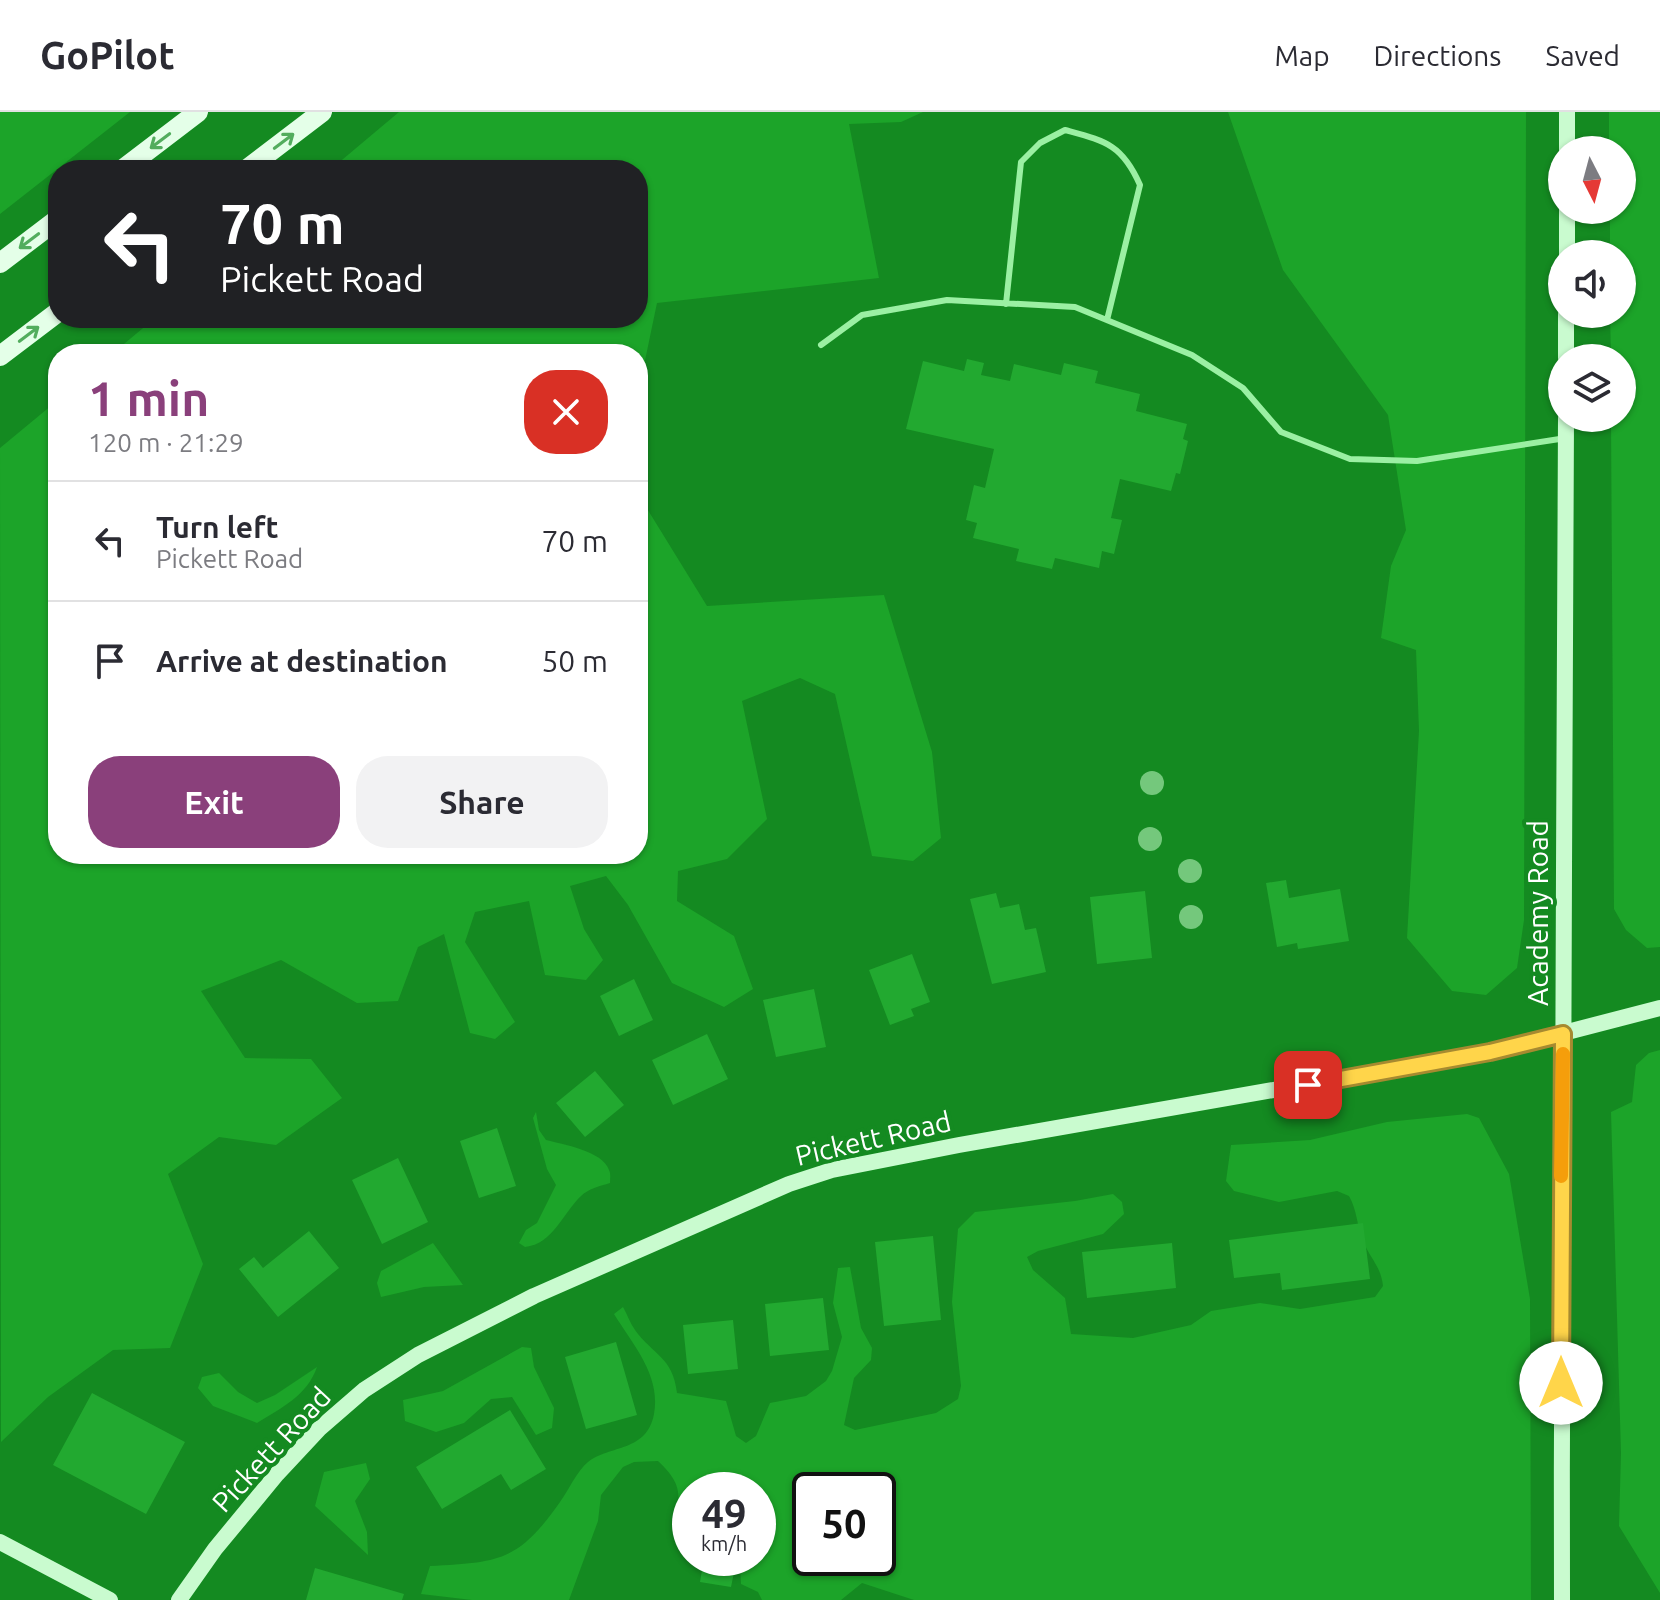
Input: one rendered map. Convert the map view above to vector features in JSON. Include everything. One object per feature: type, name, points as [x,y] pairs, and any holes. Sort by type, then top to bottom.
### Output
[{"type":"main road","points":[[135,160],[198,112]]},
{"type":"main road","points":[[259,160],[322,112]]},
{"type":"main road","points":[[0,263],[48,227]]},
{"type":"main road","points":[[0,356],[48,320]]},
{"type":"street","points":[[1567,112],[1567,136]]},
{"type":"street","name":"Academy Road","points":[[1562,1600],[1565,971],[1562,804],[1566,432]]},
{"type":"street","name":"Pickett Road","points":[[179,1600],[215,1549],[277,1474],[319,1429],[364,1390],[418,1355],[534,1296],[789,1184],[832,1170],[959,1145],[1490,1052],[1660,1008]]},
{"type":"street","points":[[0,1542],[110,1600]]},
{"type":"lane","points":[[1006,304],[1021,162],[1040,143],[1065,130],[1106,141],[1131,165],[1140,185],[1107,320]]},
{"type":"lane","points":[[821,345],[862,315],[947,300],[1075,307],[1192,355],[1243,388],[1281,432],[1350,459],[1417,461],[1566,438]]},
{"type":"green space","points":[[0,112],[130,112],[69,160],[48,160],[48,176],[0,214]]},
{"type":"green space","points":[[399,112],[923,112],[901,122],[849,124],[879,278],[657,303],[648,346],[124,344],[143,328],[648,328],[648,160],[342,160]]},
{"type":"green space","points":[[1228,112],[1526,112],[1524,920],[1517,968],[1486,995],[1452,991],[1407,938],[1419,731],[1416,650],[1381,638],[1391,566],[1406,530],[1388,415],[1283,270]]},
{"type":"green space","points":[[1609,112],[1660,112],[1660,947],[1647,948],[1626,930],[1614,909],[1611,432],[1636,432],[1636,344],[1611,344],[1610,328],[1636,328],[1636,240],[1610,240],[1610,224],[1636,224],[1636,136],[1609,136]]},
{"type":"green space","points":[[48,408],[48,864],[648,864],[648,510],[707,606],[884,595],[932,752],[941,838],[913,861],[872,856],[835,694],[800,678],[742,701],[767,819],[727,859],[678,871],[677,901],[734,936],[753,989],[724,1007],[672,983],[628,905],[606,876],[570,886],[584,929],[603,960],[586,980],[545,975],[529,901],[475,912],[465,942],[515,1022],[495,1039],[470,1033],[444,934],[418,947],[398,1001],[357,1003],[281,960],[201,991],[245,1058],[311,1059],[342,1098],[276,1145],[219,1137],[168,1174],[203,1264],[170,1348],[113,1350],[48,1397],[1,1442],[0,448]]},
{"type":"green space","points":[[1660,1050],[1660,1593],[1619,1526],[1621,1453],[1611,1112],[1632,1102],[1636,1065],[1649,1053]]},
{"type":"green space","points":[[536,1112],[539,1130],[546,1140],[581,1149],[599,1158],[609,1170],[610,1183],[584,1194],[550,1234],[535,1245],[525,1247],[519,1243],[526,1230],[537,1223],[556,1185],[547,1169],[533,1118]]},
{"type":"green space","points":[[1467,1114],[1479,1118],[1509,1174],[1530,1299],[1531,1600],[914,1600],[862,1583],[841,1600],[762,1600],[758,1592],[741,1584],[741,1576],[776,1576],[776,1472],[672,1472],[672,1478],[658,1461],[634,1462],[623,1467],[601,1495],[598,1521],[569,1600],[472,1600],[421,1594],[430,1566],[490,1560],[519,1548],[545,1522],[588,1462],[627,1446],[644,1435],[654,1414],[653,1386],[644,1361],[614,1314],[623,1307],[635,1330],[667,1364],[677,1393],[726,1401],[736,1436],[746,1443],[756,1436],[770,1403],[806,1396],[826,1381],[832,1371],[842,1337],[833,1303],[838,1268],[850,1267],[861,1328],[872,1348],[871,1360],[854,1378],[844,1425],[855,1430],[936,1413],[958,1399],[961,1386],[952,1302],[958,1229],[975,1212],[1113,1194],[1122,1202],[1124,1214],[1103,1234],[1038,1251],[1027,1257],[1033,1270],[1065,1298],[1071,1334],[1133,1338],[1191,1325],[1211,1311],[1260,1303],[1300,1309],[1375,1297],[1383,1286],[1382,1279],[1362,1239],[1349,1196],[1337,1191],[1279,1202],[1234,1191],[1226,1181],[1231,1145],[1310,1140],[1387,1122]]},
{"type":"green space","points":[[433,1243],[463,1285],[424,1287],[381,1297],[377,1283],[381,1271]]},
{"type":"green space","points":[[522,1347],[531,1348],[534,1367],[554,1408],[552,1428],[536,1435],[512,1397],[491,1399],[464,1423],[436,1432],[405,1421],[403,1400],[443,1391]]},
{"type":"green space","points":[[317,1367],[300,1394],[257,1423],[213,1406],[198,1388],[202,1377],[219,1373],[238,1392],[257,1403],[275,1395]]},
{"type":"green space","points":[[366,1463],[370,1479],[355,1501],[367,1532],[368,1555],[315,1506],[324,1472]]},
{"type":"building","points":[[967,359],[984,363],[981,375],[1010,381],[1014,364],[1061,375],[1064,363],[1098,371],[1095,383],[1140,394],[1136,411],[1187,424],[1183,439],[1188,441],[1180,474],[1176,473],[1171,491],[1120,479],[1111,518],[1122,520],[1114,554],[1102,551],[1099,568],[1055,558],[1052,569],[1016,561],[1019,549],[973,538],[977,523],[966,520],[974,485],[985,488],[994,449],[906,429],[923,361],[964,371]]},
{"type":"building","points":[[1286,880],[1289,898],[1340,889],[1349,941],[1298,949],[1297,943],[1277,947],[1266,883]]},
{"type":"building","points":[[1145,891],[1152,958],[1097,964],[1090,897]]},
{"type":"building","points":[[996,893],[1000,908],[1019,904],[1025,930],[1036,928],[1046,972],[992,984],[970,899]]},
{"type":"building","points":[[912,954],[930,1002],[911,1009],[914,1016],[890,1025],[869,970]]},
{"type":"building","points":[[634,979],[653,1020],[619,1036],[600,996]]},
{"type":"building","points":[[814,989],[826,1047],[776,1057],[763,1000]]},
{"type":"building","points":[[707,1034],[728,1079],[673,1105],[652,1060]]},
{"type":"building","points":[[595,1071],[624,1105],[585,1137],[556,1103]]},
{"type":"building","points":[[497,1128],[516,1186],[479,1198],[460,1141]]},
{"type":"building","points":[[398,1158],[428,1222],[382,1244],[352,1180]]},
{"type":"building","points":[[1363,1223],[1370,1279],[1282,1290],[1280,1273],[1234,1278],[1229,1240]]},
{"type":"building","points":[[309,1231],[339,1268],[278,1317],[239,1269],[254,1257],[263,1268]]},
{"type":"building","points":[[933,1236],[941,1320],[884,1326],[875,1242]]},
{"type":"building","points":[[1172,1243],[1176,1288],[1087,1298],[1082,1252]]},
{"type":"building","points":[[823,1298],[829,1350],[770,1356],[765,1304]]},
{"type":"building","points":[[733,1320],[738,1369],[688,1374],[683,1325]]},
{"type":"building","points":[[616,1342],[637,1415],[586,1429],[565,1357]]},
{"type":"building","points":[[92,1393],[185,1442],[146,1514],[53,1465]]},
{"type":"building","points":[[510,1410],[546,1469],[511,1490],[501,1474],[442,1509],[416,1467]]},
{"type":"building","points":[[315,1568],[404,1594],[402,1600],[306,1600]]},
{"type":"building","points":[[701,1576],[733,1576],[731,1587],[700,1582]]},
{"type":"slow traffic","points":[[1561,1176],[1563,1054]]},
{"type":"route","points":[[1308,1085],[1490,1052],[1563,1034],[1561,1383]]}]
